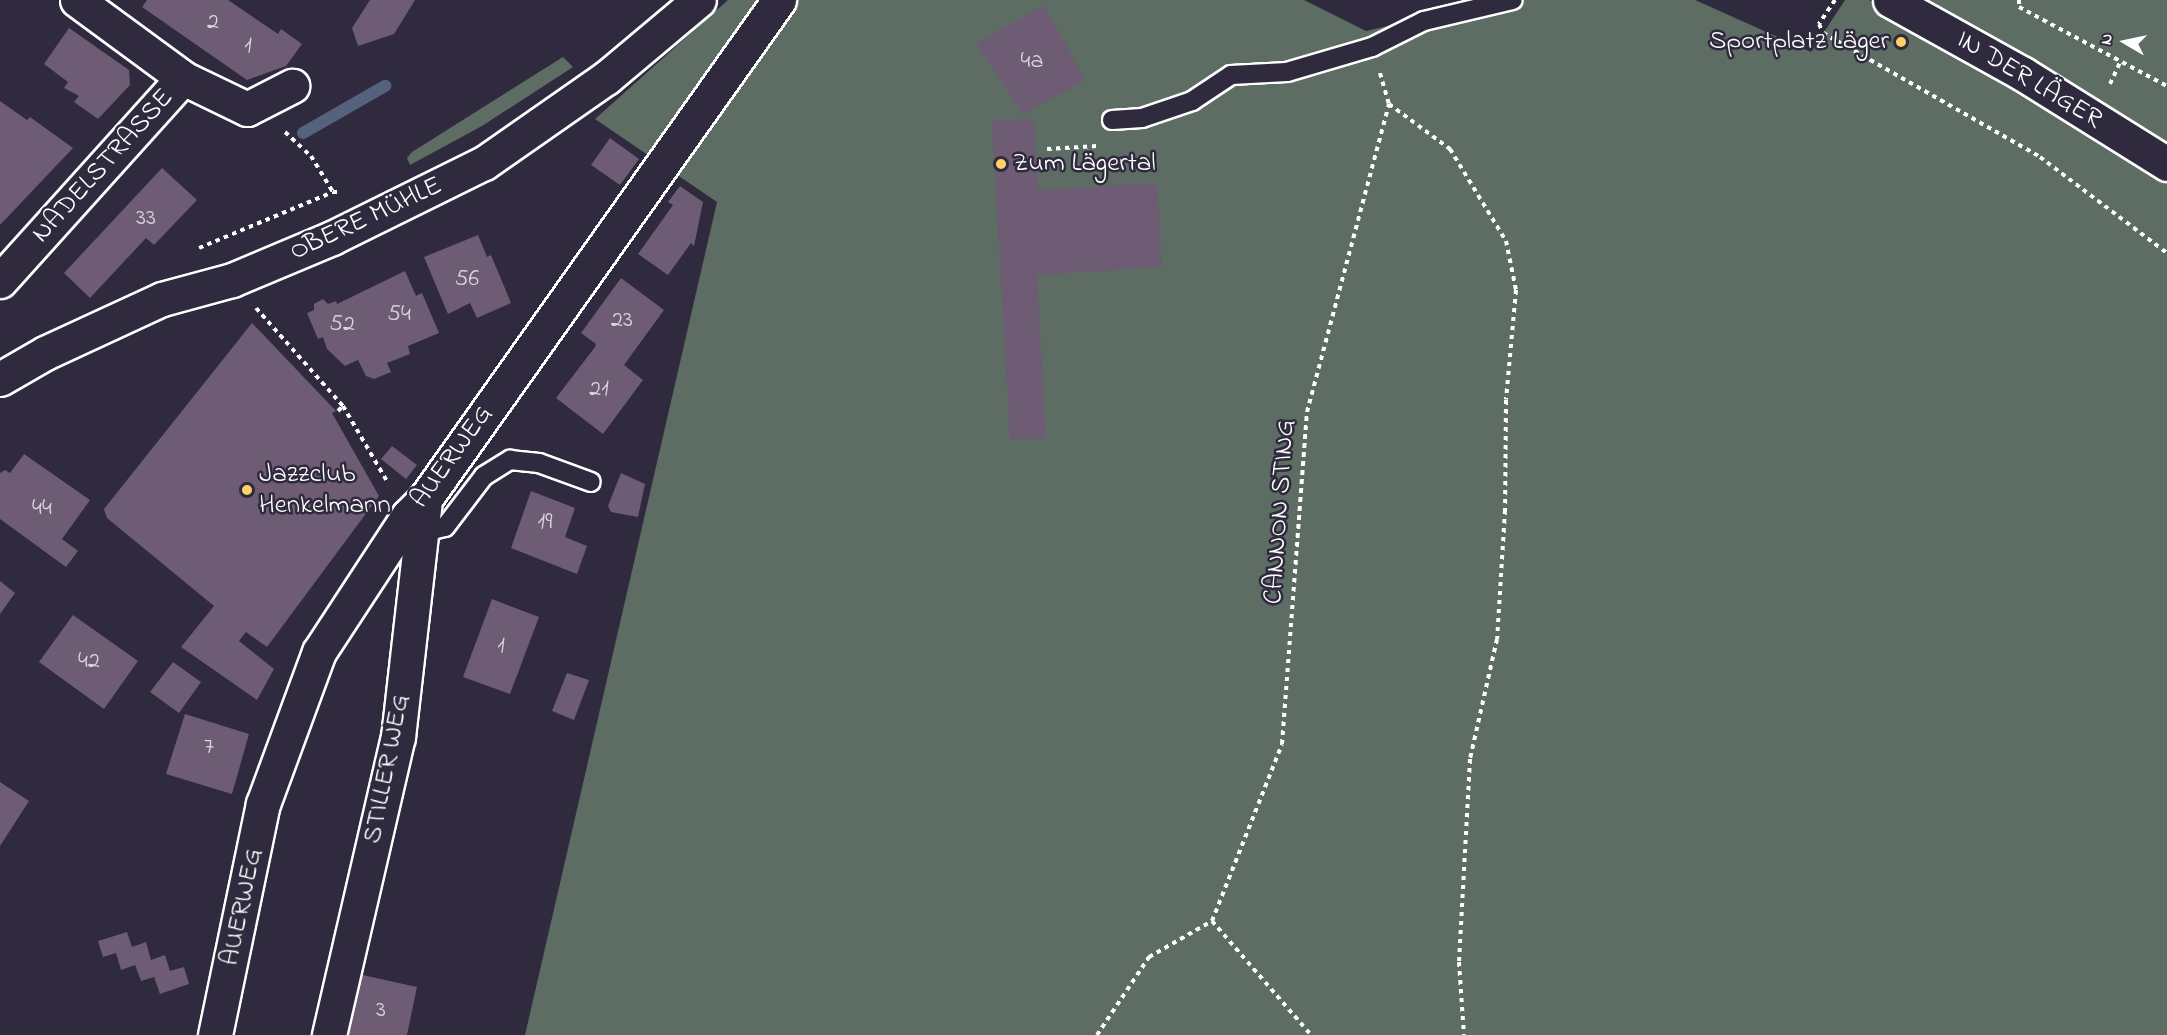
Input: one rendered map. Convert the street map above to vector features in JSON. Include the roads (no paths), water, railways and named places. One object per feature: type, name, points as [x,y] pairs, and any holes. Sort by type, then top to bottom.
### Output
[{"type":"street","name":"NADELSTRASSE","points":[[77,0],[183,78],[247,109],[292,86]]},
{"type":"street","name":"OBERE MÜHLE","points":[[0,379],[45,353],[162,299],[232,280],[332,238],[484,163],[606,78],[699,0]]},
{"type":"street","name":"AUERWEG","points":[[215,1035],[263,804],[319,652],[779,0]]},
{"type":"street","name":"IN DER LÄGER","points":[[1890,0],[2023,74],[2167,164]]},
{"type":"street","name":"NADELSTRASSE","points":[[0,281],[183,78]]},
{"type":"street","name":"STILLER WEG","points":[[329,1035],[398,737],[418,514]]},
{"type":"lane","points":[[1112,120],[1142,118],[1192,101],[1231,75],[1287,72],[1372,47],[1424,21],[1513,0]]},
{"type":"lane","points":[[418,514],[436,529],[445,526],[484,476],[510,460],[538,463],[591,482]]},
{"type":"waterway","points":[[303,133],[385,86]]},
{"type":"place","name":"Sportplatz Läger","points":[[1901,42]]},
{"type":"place","name":"Zum Lägertal","points":[[1001,164]]},
{"type":"place","name":"Jazzclub Henkelmann","points":[[247,490]]}]
